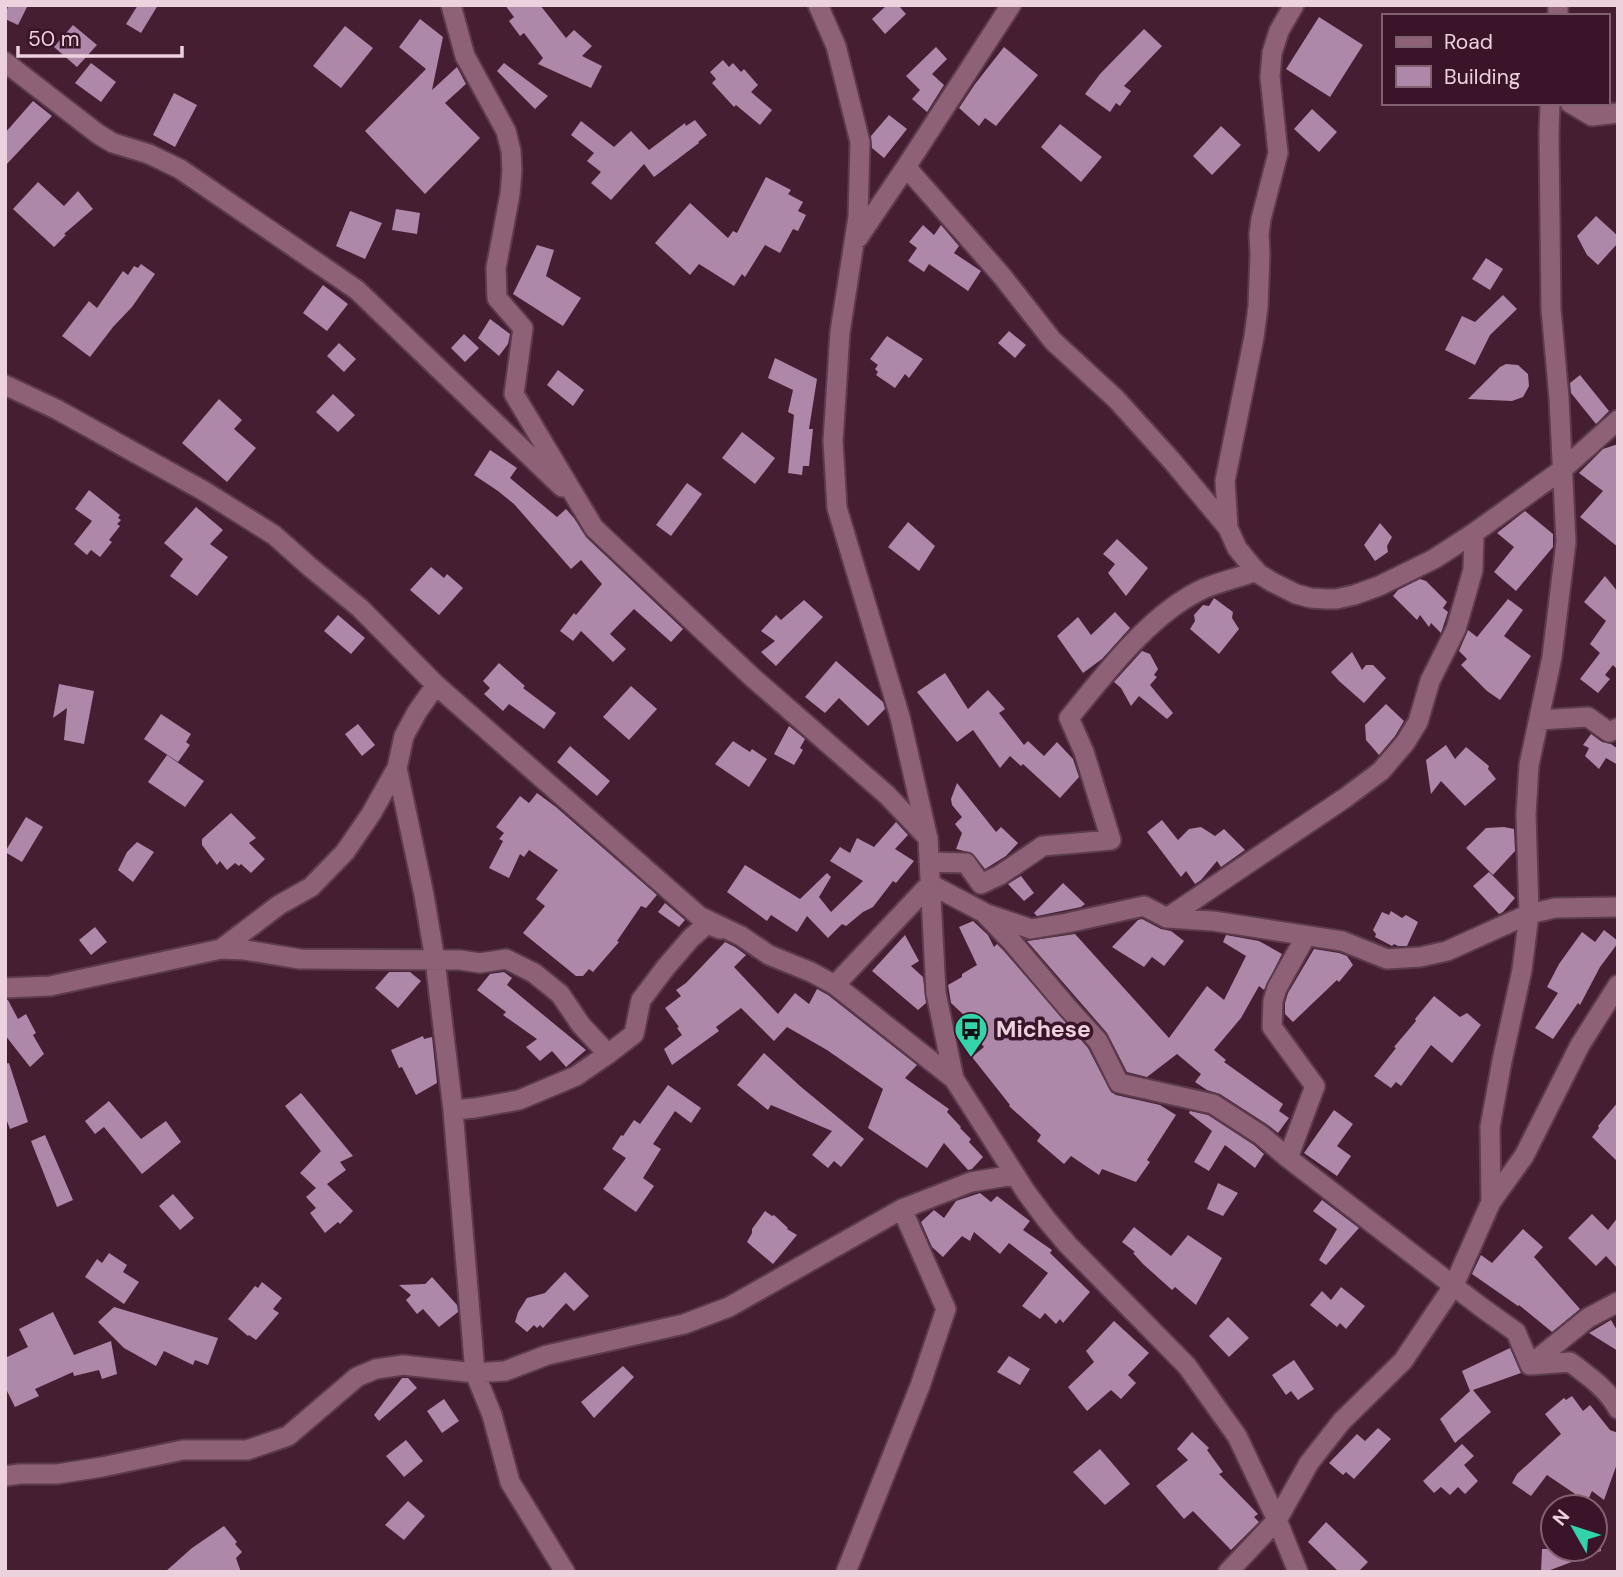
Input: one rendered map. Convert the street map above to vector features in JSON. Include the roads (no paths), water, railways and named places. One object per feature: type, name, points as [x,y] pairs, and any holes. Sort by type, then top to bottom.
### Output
[{"type":"street","points":[[451,5],[465,56],[506,131],[511,151],[510,194],[496,268],[497,298],[523,328],[514,394],[594,528],[752,677],[887,795],[928,839]]},
{"type":"street","points":[[818,5],[836,46],[860,142],[858,217],[840,332],[833,441],[837,508],[900,717],[928,839],[936,993],[954,1079]]},
{"type":"street","points":[[854,243],[1011,5]]},
{"type":"street","points":[[1228,528],[1225,481],[1255,337],[1259,234],[1278,153],[1270,78],[1272,53],[1279,31],[1294,5]]},
{"type":"street","points":[[5,62],[98,135],[180,169],[357,290],[580,504]]},
{"type":"street","points":[[1491,1202],[1490,1127],[1522,970],[1529,914],[1526,814],[1529,765],[1552,657],[1566,542],[1559,398],[1551,309],[1550,105]]},
{"type":"street","points":[[1573,105],[1592,116],[1618,113]]},
{"type":"street","points":[[906,167],[1002,276],[1053,341],[1141,426],[1228,528],[1237,548],[1259,574],[1296,594],[1326,599],[1354,595],[1434,559],[1475,533],[1563,469],[1618,420]]},
{"type":"street","points":[[5,386],[56,409],[204,491],[274,535],[360,607],[436,685],[699,916],[741,936],[769,955],[835,985],[954,1079],[1014,1175],[1068,1245],[1187,1366],[1237,1436],[1277,1520],[1298,1572]]},
{"type":"street","points":[[1167,918],[1363,785],[1381,771],[1405,743],[1418,722],[1430,681],[1456,629],[1473,570],[1475,533]]},
{"type":"street","points":[[929,862],[966,863],[981,884],[1000,875],[1042,846],[1111,840],[1084,752],[1069,718],[1113,664],[1182,601],[1203,589],[1251,573]]},
{"type":"street","points":[[221,949],[279,905],[311,887],[345,852],[371,814],[397,768],[404,736],[436,685]]},
{"type":"street","points":[[1539,720],[1588,717],[1609,732],[1618,728]]},
{"type":"street","points":[[397,768],[435,960],[453,1110],[475,1373],[492,1415],[509,1482],[565,1572]]},
{"type":"street","points":[[930,884],[982,912],[1031,929],[1144,906],[1167,918],[1213,921],[1342,941],[1387,959],[1420,957],[1447,951],[1529,914],[1555,908],[1618,907]]},
{"type":"street","points":[[835,985],[930,884]]},
{"type":"street","points":[[982,912],[1012,942],[1098,1041],[1119,1083],[1213,1104],[1261,1135],[1287,1158],[1516,1332],[1530,1365]]},
{"type":"street","points":[[453,1110],[519,1100],[576,1076],[634,1034],[641,1000],[666,967],[707,924],[741,936]]},
{"type":"street","points":[[1287,1158],[1315,1086],[1272,1027],[1273,1001],[1277,988],[1306,936]]},
{"type":"street","points":[[5,988],[50,986],[221,949],[300,959],[480,963],[506,959],[534,973],[560,994],[581,1025],[608,1054]]},
{"type":"street","points":[[1228,1572],[1277,1520],[1309,1463],[1342,1420],[1403,1361],[1454,1285],[1491,1202],[1524,1156],[1580,1045],[1618,985]]},
{"type":"street","points":[[5,1476],[57,1474],[183,1450],[247,1450],[288,1436],[357,1377],[376,1369],[403,1365],[475,1373],[505,1371],[547,1355],[684,1324],[729,1307],[902,1209],[971,1182],[1014,1175]]},
{"type":"street","points":[[846,1572],[920,1386],[946,1310],[902,1209]]},
{"type":"street","points":[[1530,1365],[1588,1318],[1618,1302]]},
{"type":"street","points":[[1530,1365],[1570,1362],[1596,1382],[1618,1409]]},
{"type":"place","name":"Michese","points":[[971,1059]]}]
